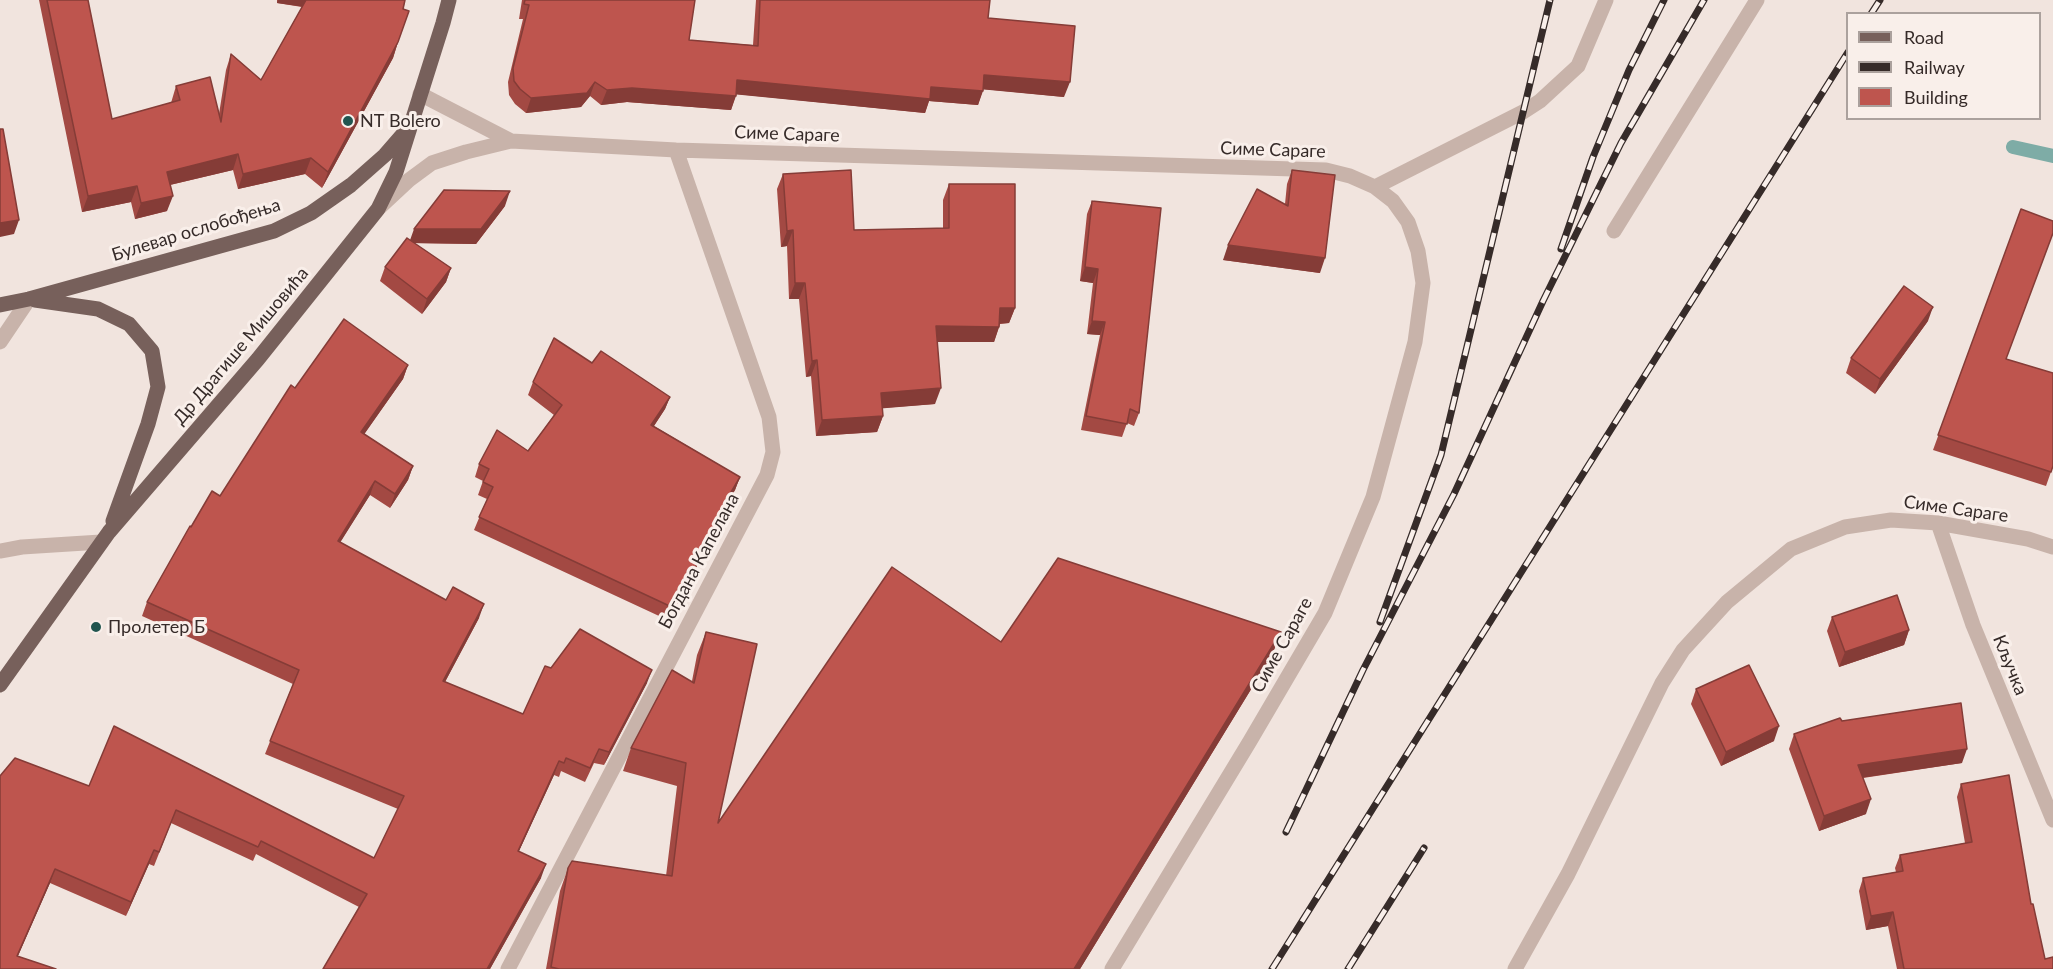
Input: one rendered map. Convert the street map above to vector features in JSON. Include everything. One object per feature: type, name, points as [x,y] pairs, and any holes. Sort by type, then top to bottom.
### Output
[{"type":"main road","name":"Др Драгише Мишовића","points":[[0,685],[105,537],[258,359],[378,209],[396,172],[449,0]]},
{"type":"main road","name":"Булевар ослобођења","points":[[0,305],[274,231],[311,213],[351,185],[385,155],[409,127]]},
{"type":"main road","points":[[29,299],[98,309],[129,324],[152,351],[158,387],[148,424],[105,537]]},
{"type":"street","points":[[1375,187],[1523,112],[1540,101],[1578,66],[1606,0]]},
{"type":"street","points":[[1614,231],[1758,0]]},
{"type":"street","name":"Симе Сараге","points":[[420,94],[512,141]]},
{"type":"street","name":"Симе Сараге","points":[[378,209],[409,180],[432,163],[512,141],[676,150],[1326,170],[1350,176],[1375,187],[1394,201],[1408,222],[1418,251],[1423,283],[1415,342],[1373,497],[1325,613],[1112,969]]},
{"type":"street","name":"Богдана Капелана","points":[[508,969],[767,475],[773,452],[769,417],[676,150]]},
{"type":"street","points":[[0,342],[29,299]]},
{"type":"street","name":"Симе Сараге","points":[[1515,969],[1568,874],[1662,683],[1683,650],[1727,602],[1791,549],[1845,527],[1891,520],[1938,523],[2028,539],[2053,546]]},
{"type":"street","name":"Кључка","points":[[1938,523],[1973,625],[2053,820]]},
{"type":"street","points":[[0,551],[105,537]]},
{"type":"building","points":[[47,0],[88,0],[112,119],[180,100],[176,86],[210,77],[221,122],[231,54],[261,80],[306,0],[405,0],[403,9],[409,11],[398,42],[328,172],[311,158],[243,174],[238,154],[167,172],[173,196],[141,203],[137,186],[88,196]]},
{"type":"building","points":[[525,0],[695,0],[689,40],[758,46],[760,0],[990,0],[988,18],[1075,26],[1070,82],[984,75],[983,91],[931,87],[930,99],[737,80],[736,96],[632,88],[607,90],[595,82],[587,93],[531,98],[514,81],[513,68],[529,5],[524,4]]},
{"type":"building","points":[[0,129],[3,129],[19,220],[0,223]]},
{"type":"building","points":[[851,170],[854,230],[949,228],[949,184],[1015,184],[1015,308],[1000,308],[999,327],[936,326],[941,388],[881,393],[883,416],[822,420],[817,360],[812,361],[805,283],[795,283],[793,230],[787,231],[783,174]]},
{"type":"building","points":[[1292,170],[1335,175],[1325,258],[1228,245],[1257,189],[1288,206]]},
{"type":"building","points":[[444,190],[510,191],[481,229],[414,229]]},
{"type":"building","points":[[1092,201],[1161,208],[1139,413],[1130,409],[1127,424],[1086,416],[1105,322],[1092,321],[1098,269],[1085,267]]},
{"type":"building","points":[[2021,209],[2053,221],[2053,233],[2006,359],[2053,373],[2053,466],[2051,472],[1938,435]]},
{"type":"building","points":[[407,238],[451,268],[427,299],[385,267]]},
{"type":"building","points":[[1904,286],[1933,307],[1880,379],[1851,358]]},
{"type":"building","points":[[344,319],[408,365],[361,432],[413,466],[395,494],[375,481],[338,541],[446,600],[453,587],[484,604],[443,681],[523,714],[545,666],[551,668],[580,629],[652,670],[609,752],[599,749],[590,768],[566,758],[564,763],[559,761],[518,851],[546,864],[487,969],[323,969],[367,894],[261,841],[258,847],[176,810],[159,852],[154,850],[131,902],[55,869],[17,956],[56,969],[0,969],[0,776],[15,758],[89,786],[114,726],[374,858],[404,796],[270,741],[299,670],[147,602],[212,491],[220,496],[291,385],[295,388]]},
{"type":"building","points":[[554,338],[592,363],[601,351],[670,397],[651,425],[740,477],[724,504],[676,609],[479,517],[493,487],[483,482],[489,469],[479,464],[497,430],[528,451],[562,405],[533,382]]},
{"type":"building","points":[[1058,558],[1281,632],[1074,969],[559,969],[551,967],[568,868],[572,861],[672,876],[686,763],[631,748],[672,670],[694,683],[706,632],[757,644],[718,823],[892,567],[1001,642]]},
{"type":"building","points":[[1897,595],[1909,630],[1845,652],[1832,617]]},
{"type":"building","points":[[1749,665],[1779,726],[1726,752],[1696,689]]},
{"type":"building","points":[[1961,703],[1967,749],[1858,765],[1871,799],[1824,816],[1794,734],[1840,718],[1842,721]]},
{"type":"building","points":[[2009,775],[2031,904],[2033,904],[2045,959],[2053,957],[2053,969],[1904,969],[1893,912],[1871,916],[1863,878],[1903,871],[1900,855],[1972,842],[1961,784]]},
{"type":"waterway","points":[[2013,147],[2053,156]]},
{"type":"railway","points":[[1380,622],[1441,455],[1550,0]]},
{"type":"railway","points":[[1561,249],[1593,157],[1629,70],[1664,0]]},
{"type":"railway","points":[[1286,832],[1363,670],[1454,494],[1543,301],[1621,143],[1704,0]]},
{"type":"railway","points":[[1872,12],[1880,0]]},
{"type":"railway","points":[[1272,969],[1846,55]]},
{"type":"railway","points":[[1348,969],[1424,848]]},
{"type":"place","name":"NT Bolero","points":[[348,121]]},
{"type":"place","name":"Пролетер Б","points":[[96,627]]}]
